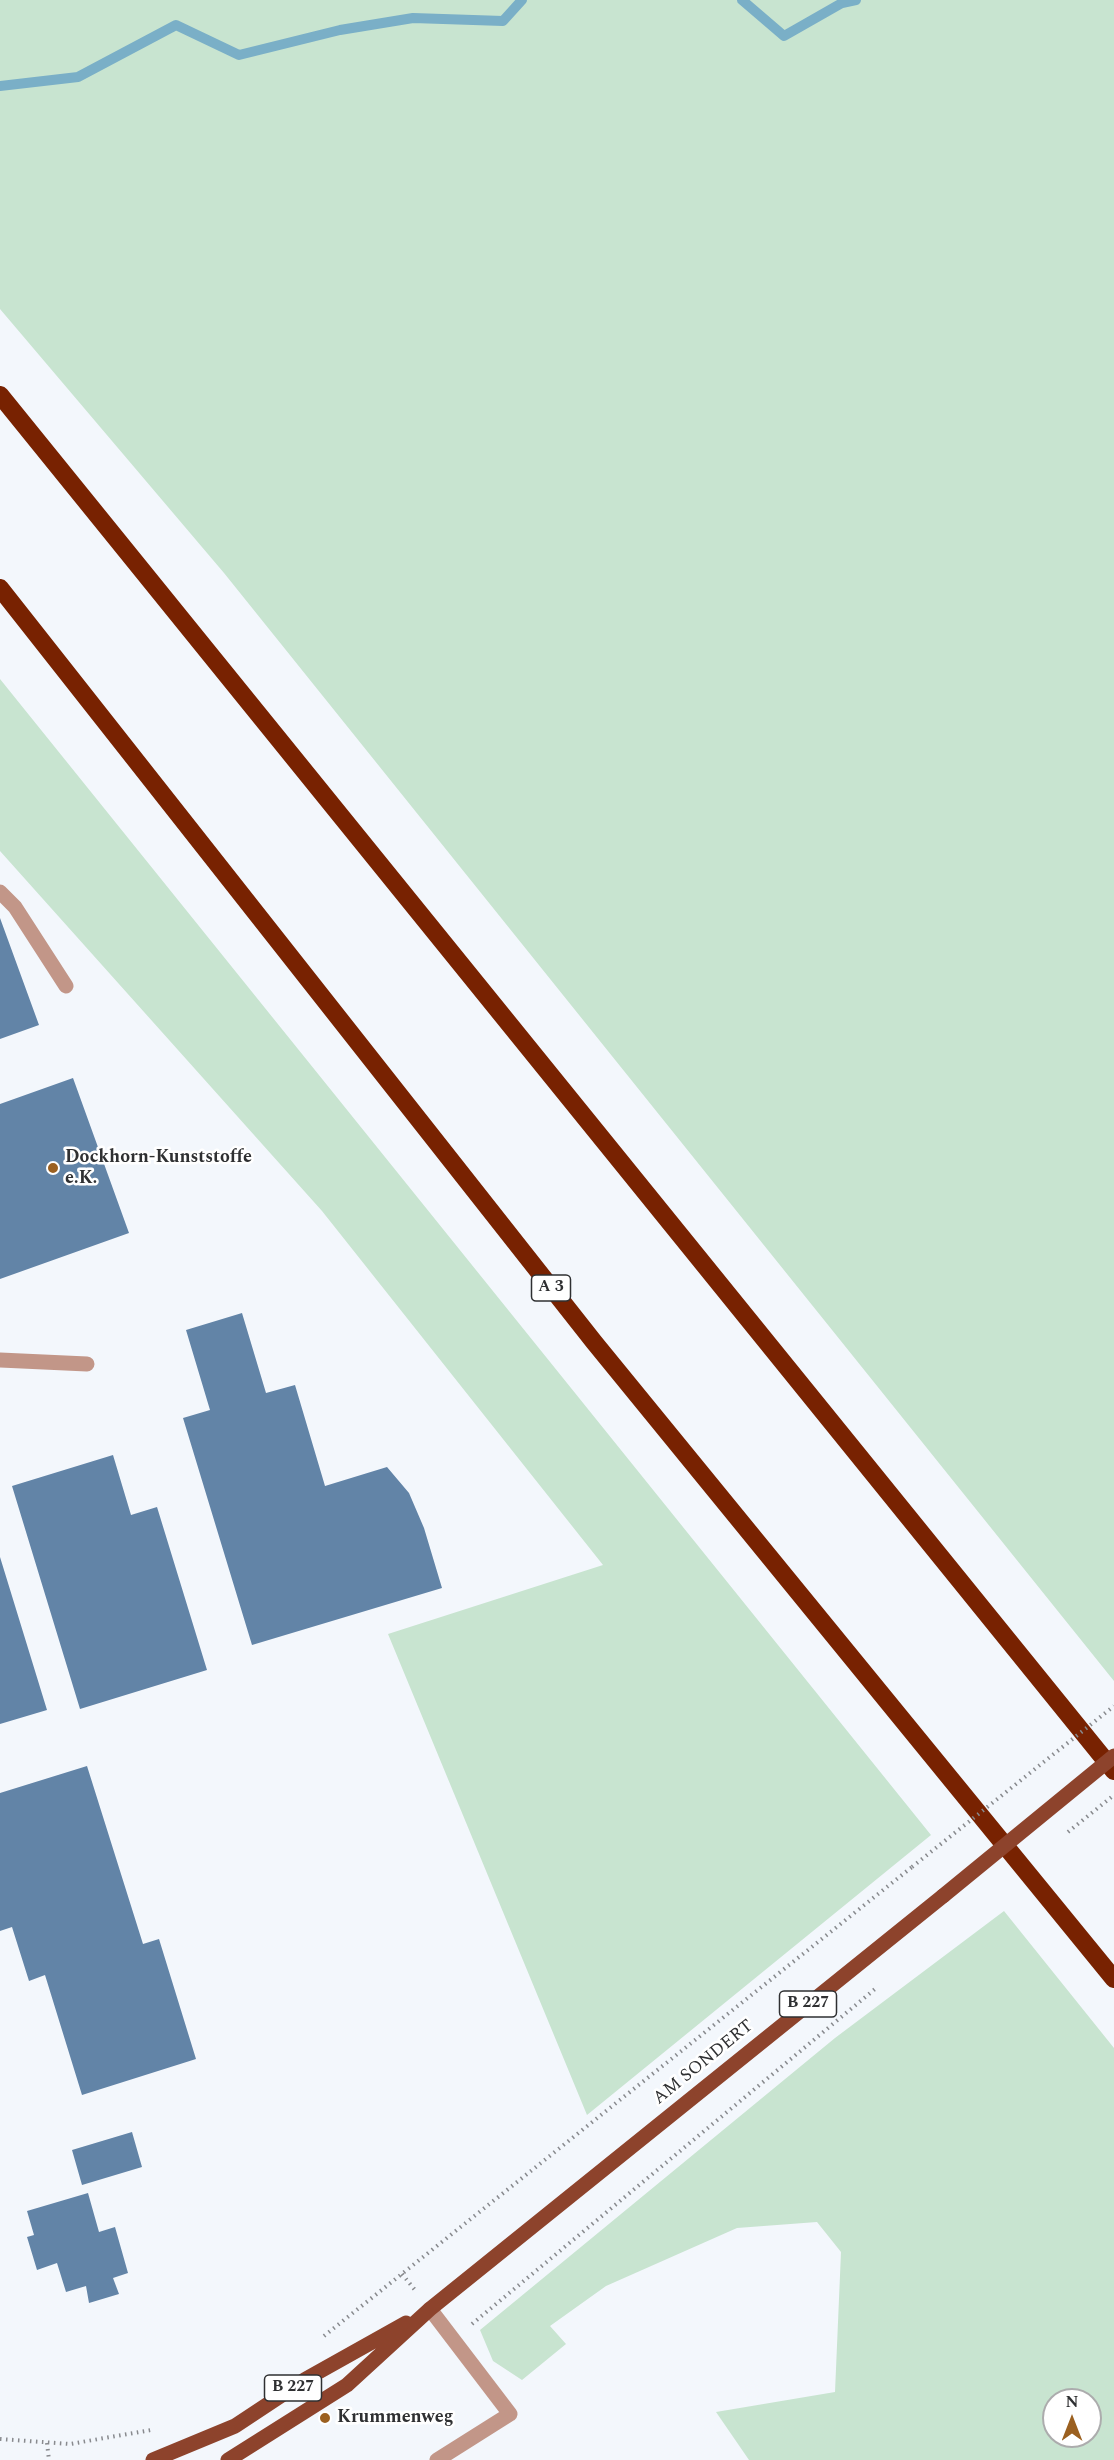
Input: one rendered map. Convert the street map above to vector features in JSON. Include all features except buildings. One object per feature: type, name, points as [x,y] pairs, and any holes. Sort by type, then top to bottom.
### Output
[{"type":"highway","points":[[0,395],[1114,1772]]},
{"type":"highway","name":"A 3","points":[[0,588],[594,1342],[1114,1979]]},
{"type":"main road","name":"AM SONDERT","points":[[228,2460],[347,2385],[430,2309],[1114,1756]]},
{"type":"main road","name":"AM SONDERT","points":[[153,2460],[236,2426],[306,2379],[430,2309]]},
{"type":"street","points":[[0,892],[15,907],[66,986]]},
{"type":"street","points":[[0,1360],[87,1364]]},
{"type":"street","points":[[430,2309],[510,2414],[437,2460]]},
{"type":"path","points":[[316,2342],[1114,1706]]},
{"type":"path","points":[[453,2339],[884,1981]]},
{"type":"path","points":[[0,2439],[70,2444],[160,2428]]},
{"type":"path","points":[[47,2443],[49,2460]]},
{"type":"green space","points":[[0,0],[1114,0],[1114,1681],[224,573],[0,309]]},
{"type":"green space","points":[[0,679],[931,1835],[587,2115],[388,1634],[603,1565],[322,1211],[0,851]]},
{"type":"green space","points":[[1004,1911],[1114,2048],[1114,2460],[749,2460],[716,2412],[835,2392],[841,2252],[817,2222],[737,2228],[606,2286],[550,2326],[566,2344],[522,2380],[493,2361],[480,2330],[835,2038]]},
{"type":"waterway","points":[[0,86],[78,77],[176,25],[239,55],[340,30],[413,18],[503,21],[522,0]]},
{"type":"waterway","points":[[742,0],[784,36],[842,3],[856,0]]},
{"type":"place","name":"Dockhorn-Kunststoffe e.K.","points":[[53,1168]]},
{"type":"place","name":"Krummenweg","points":[[325,2418]]}]
